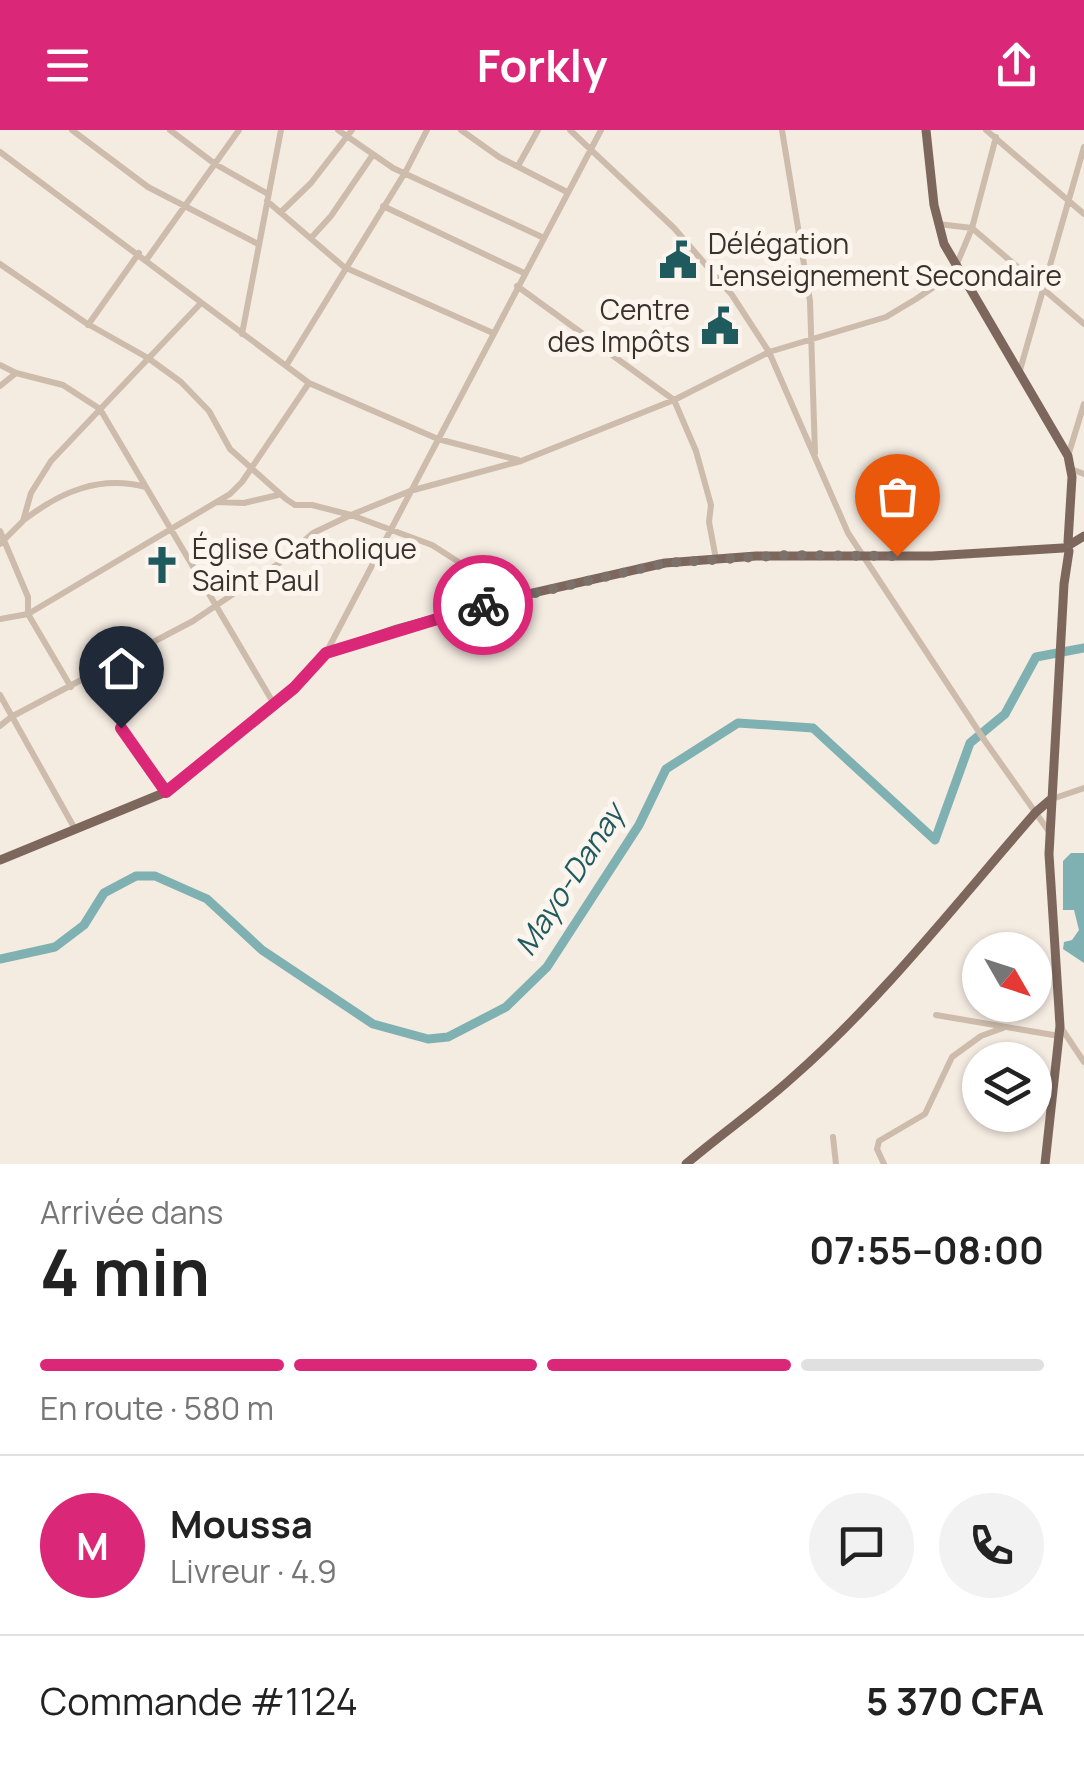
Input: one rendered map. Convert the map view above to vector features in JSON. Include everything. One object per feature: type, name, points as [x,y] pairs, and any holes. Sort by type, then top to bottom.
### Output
[{"type":"main road","points":[[926,130],[944,244],[1068,456],[1080,469],[1068,546],[1050,800],[1059,1031],[1045,1164]]},
{"type":"main road","points":[[0,860],[166,792],[274,704],[326,653],[398,629],[513,597],[666,563],[787,555],[932,556],[1068,546],[1084,536]]},
{"type":"main road","points":[[686,1164],[795,1076],[835,1037],[1050,800]]},
{"type":"street","points":[[72,130],[148,186],[258,244]]},
{"type":"street","points":[[170,130],[267,197],[344,267],[493,333]]},
{"type":"street","points":[[148,259],[239,130]]},
{"type":"street","points":[[242,334],[280,130]]},
{"type":"street","points":[[338,130],[350,134],[372,156],[544,238]]},
{"type":"street","points":[[286,366],[406,171],[426,130]]},
{"type":"street","points":[[461,130],[567,192]]},
{"type":"street","points":[[518,166],[538,130]]},
{"type":"street","points":[[570,130],[674,228],[723,283],[769,352],[842,523],[1050,833]]},
{"type":"street","points":[[326,653],[601,130]]},
{"type":"street","points":[[782,130],[810,301],[816,459]]},
{"type":"street","points":[[986,130],[1084,214]]},
{"type":"street","points":[[280,212],[311,183],[350,134]]},
{"type":"street","points":[[0,726],[216,606],[278,564],[313,534],[351,515],[410,491],[522,461],[674,400],[769,352],[886,316],[946,279],[956,266],[972,228],[996,137]]},
{"type":"street","points":[[1020,370],[1084,147]]},
{"type":"street","points":[[0,152],[309,383],[438,439],[522,461]]},
{"type":"street","points":[[311,238],[372,156]]},
{"type":"street","points":[[383,206],[524,274]]},
{"type":"street","points":[[938,224],[972,228],[1084,324]]},
{"type":"street","points":[[88,324],[138,253]]},
{"type":"street","points":[[0,264],[182,382],[200,400],[230,450],[294,504],[312,504],[351,515],[432,545],[513,597]]},
{"type":"street","points":[[517,286],[674,400],[696,451],[711,505],[709,522],[716,559]]},
{"type":"street","points":[[22,521],[31,493],[51,461],[201,303]]},
{"type":"street","points":[[0,365],[16,374],[63,385],[100,408],[274,704]]},
{"type":"street","points":[[0,386],[16,374]]},
{"type":"street","points":[[0,619],[28,614],[236,490],[309,383]]},
{"type":"street","points":[[1068,456],[1084,404]]},
{"type":"street","points":[[2,541],[48,502],[91,485],[114,482],[148,488]]},
{"type":"street","points":[[218,502],[244,503],[280,494]]},
{"type":"street","points":[[0,531],[28,596],[28,614],[71,687]]},
{"type":"street","points":[[89,678],[166,792]]},
{"type":"street","points":[[0,695],[76,830]]},
{"type":"street","points":[[1050,800],[1084,788]]},
{"type":"street","points":[[936,1015],[1003,1028],[1059,1031],[1084,1062]]},
{"type":"street","points":[[884,1164],[879,1141],[925,1114],[952,1057],[982,1036],[1003,1028]]},
{"type":"street","points":[[833,1137],[836,1164]]},
{"type":"water","points":[[1071,853],[1084,853],[1084,963],[1063,949],[1064,942],[1072,940],[1079,930],[1074,910],[1063,910],[1063,861]]},
{"type":"waterway","name":"Mayo-Danay","points":[[0,959],[55,947],[84,925],[104,893],[136,876],[155,876],[207,899],[262,950],[373,1024],[428,1039],[448,1037],[506,1007],[547,967],[639,825],[666,769],[738,723],[813,728],[935,840],[970,743],[1005,714],[1036,657],[1084,648]]},
{"type":"way so far","points":[[483,605],[666,563],[787,555],[897,556]]},
{"type":"place","name":"Délégation L'enseignement Secondaire","points":[[678,260]]},
{"type":"place","name":"Centre des Impôts","points":[[720,326]]},
{"type":"place","name":"Église Catholique Saint Paul","points":[[162,565]]},
{"type":"route","points":[[121,728],[166,792],[294,688],[326,653],[483,605]]}]
